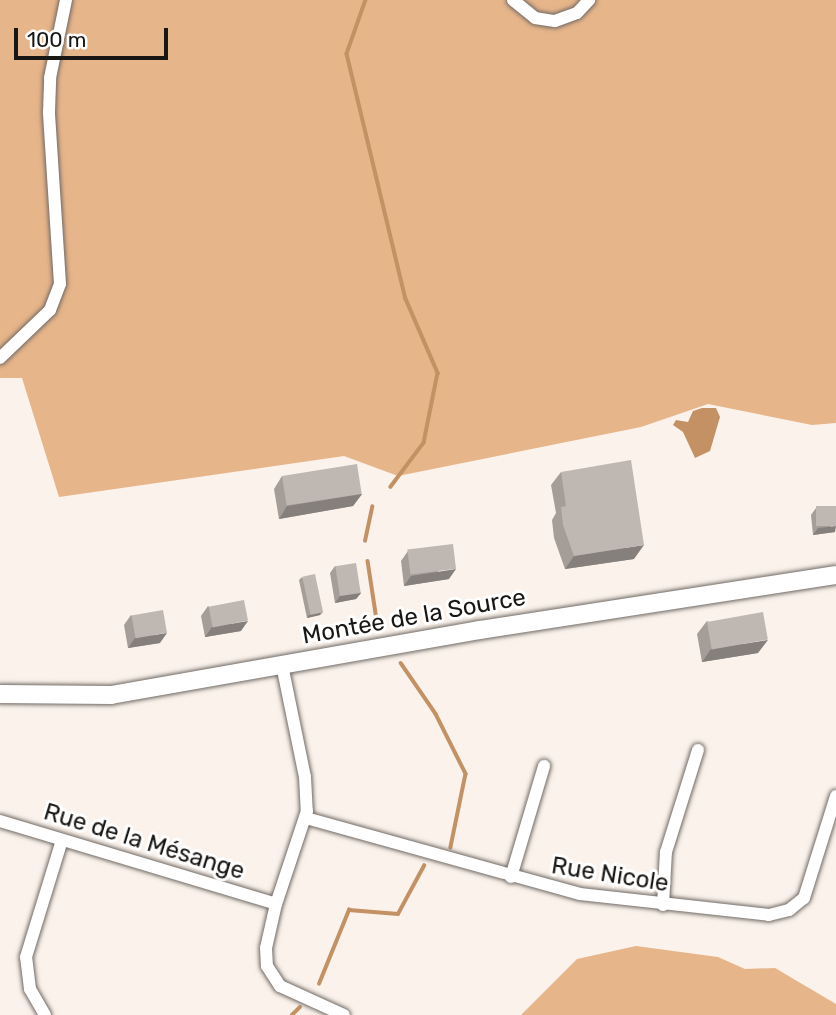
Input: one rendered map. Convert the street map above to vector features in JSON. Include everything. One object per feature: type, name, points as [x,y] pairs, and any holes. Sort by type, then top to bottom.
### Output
[{"type":"main road","name":"Montée de la Source","points":[[0,694],[111,695],[480,629],[836,575]]},
{"type":"street","points":[[0,358],[51,310],[60,284],[49,112],[50,78],[66,0]]},
{"type":"street","points":[[513,0],[535,18],[555,21],[577,13],[589,0]]},
{"type":"street","points":[[282,665],[307,794],[306,818],[276,904],[266,948],[273,978],[297,997],[344,1015]]},
{"type":"street","points":[[663,905],[671,833],[698,750]]},
{"type":"street","points":[[511,877],[544,766]]},
{"type":"street","name":"Rue Nicole","points":[[306,818],[511,877],[602,899],[769,915],[798,905],[808,889],[836,796]]},
{"type":"street","name":"Rue de la Mésange","points":[[0,821],[276,904]]},
{"type":"street","points":[[45,1015],[30,989],[26,957],[62,840]]},
{"type":"shaded area","points":[[0,0],[836,0],[836,423],[812,425],[708,404],[641,427],[398,476],[344,456],[59,497],[22,378],[0,378]]},
{"type":"shaded area","points":[[716,408],[720,417],[710,451],[695,458],[683,432],[673,425],[676,420],[688,422],[693,411]]},
{"type":"shaded area","points":[[636,946],[718,957],[745,969],[775,968],[836,1004],[836,1015],[521,1015],[577,959]]},
{"type":"building","points":[[631,460],[644,545],[574,556],[563,525],[561,507],[566,506],[561,472]]},
{"type":"building","points":[[357,464],[362,494],[287,506],[282,476]]},
{"type":"building","points":[[816,506],[836,506],[836,526],[816,526]]},
{"type":"building","points":[[453,544],[456,569],[410,574],[407,550]]},
{"type":"building","points":[[356,563],[361,593],[340,596],[335,566]]},
{"type":"building","points":[[315,574],[323,612],[310,615],[302,577]]},
{"type":"building","points":[[244,600],[248,621],[213,627],[209,607]]},
{"type":"building","points":[[163,610],[167,633],[135,638],[131,616]]},
{"type":"building","points":[[763,612],[768,640],[712,649],[707,622]]},
{"type":"waterway","points":[[366,0],[347,54],[406,299],[438,373],[424,443],[391,487]]},
{"type":"waterway","points":[[365,541],[372,507]]},
{"type":"waterway","points":[[368,561],[377,620]]},
{"type":"waterway","points":[[401,663],[436,714],[466,774],[451,847]]},
{"type":"waterway","points":[[319,984],[349,910],[398,914],[424,866]]},
{"type":"waterway","points":[[292,1015],[300,1007]]}]
